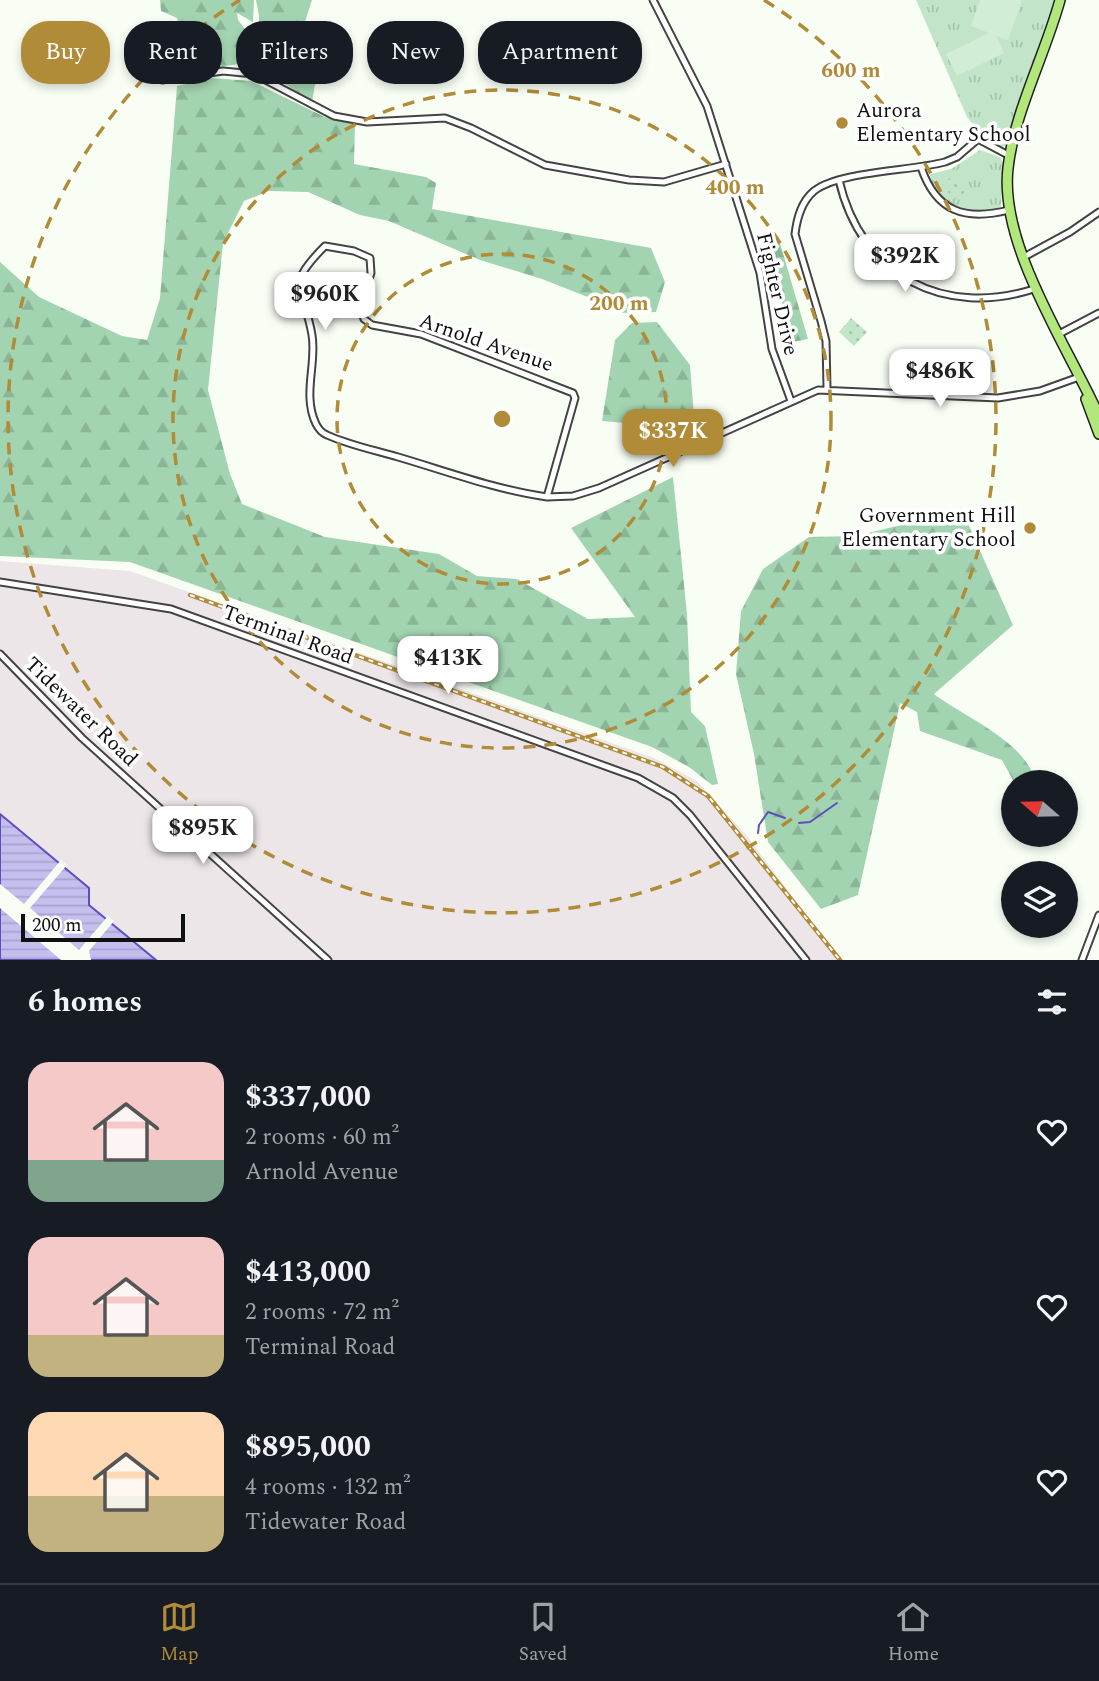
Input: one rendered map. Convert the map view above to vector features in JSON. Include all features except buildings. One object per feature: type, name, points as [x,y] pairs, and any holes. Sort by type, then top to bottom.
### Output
[{"type":"main road","points":[[1060,0],[1010,156],[1007,183],[1009,210],[1037,288],[1094,411],[1099,434]]},
{"type":"street","name":"Fighter Drive","points":[[653,0],[700,90],[726,164],[760,273],[772,349],[792,401]]},
{"type":"street","points":[[222,71],[254,74],[334,116],[367,122],[445,118],[545,165],[642,182],[664,182],[726,164]]},
{"type":"street","points":[[827,388],[821,321],[795,234],[797,220],[807,199],[814,191],[839,180],[921,167],[957,157],[978,139],[1010,156]]},
{"type":"street","points":[[921,167],[930,190],[951,208],[977,216],[1009,210]]},
{"type":"street","points":[[839,180],[845,204],[868,245],[896,272],[916,284],[936,293],[979,299],[1002,298],[1037,288]]},
{"type":"street","points":[[1024,257],[1070,232],[1099,212]]},
{"type":"street","name":"Arnold Avenue","points":[[547,497],[575,398],[573,393],[421,334],[372,325],[364,319],[360,308],[371,273],[370,258],[354,251],[325,246],[304,267],[298,287],[310,321],[315,350],[309,374],[312,412],[316,425],[323,434],[367,449],[547,497],[573,496],[599,488],[792,401],[827,388],[998,398],[1040,391],[1079,377]]},
{"type":"street","points":[[1059,334],[1099,313]]},
{"type":"street","name":"Terminal Road","points":[[0,582],[171,609],[638,778],[665,793],[691,815],[806,960]]},
{"type":"street","name":"Tidewater Road","points":[[0,654],[97,752],[328,960]]},
{"type":"street","points":[[1082,960],[1099,915]]},
{"type":"street","points":[[1091,937],[1099,937]]},
{"type":"shaded area","points":[[0,561],[130,571],[654,758],[697,781],[748,837],[840,960],[156,960],[89,905],[89,888],[0,814]]},
{"type":"shaded area","points":[[0,814],[89,888],[89,905],[156,960],[0,960]]},
{"type":"green space","points":[[160,0],[254,0],[253,21],[237,13],[236,64],[222,67],[222,21],[178,21],[177,18],[161,11]]},
{"type":"green space","points":[[256,0],[312,0],[305,21],[259,21]]},
{"type":"green space","points":[[916,0],[1054,0],[1006,145],[1002,147],[981,135],[967,117]]},
{"type":"green space","points":[[980,0],[1022,0],[1008,40],[996,36],[1004,53],[957,76],[946,54],[989,33],[971,26]]},
{"type":"green space","points":[[222,79],[236,80],[236,84],[257,84],[325,117],[355,124],[354,164],[426,177],[436,183],[432,209],[651,248],[665,282],[656,312],[617,313],[613,307],[542,279],[480,260],[389,221],[360,215],[308,192],[269,191],[244,201],[223,243],[208,390],[230,474],[242,504],[325,537],[439,554],[477,576],[517,579],[588,619],[635,617],[571,528],[673,477],[687,614],[691,712],[705,726],[718,784],[712,785],[689,767],[652,747],[130,562],[0,556],[0,262],[39,297],[122,336],[147,340],[160,298],[177,86],[222,84]]},
{"type":"green space","points":[[285,84],[315,84],[312,102]]},
{"type":"green space","points":[[980,150],[1000,157],[1003,163],[1001,207],[980,211],[947,201],[932,185],[930,174],[951,169]]},
{"type":"green space","points":[[957,173],[969,190],[954,200],[942,184]]},
{"type":"green space","points":[[778,236],[808,339],[793,342],[770,260],[761,242]]},
{"type":"green space","points":[[851,318],[867,332],[854,346],[839,332]]},
{"type":"green space","points":[[657,322],[690,365],[695,429],[602,421],[615,340],[632,323]]},
{"type":"green space","points":[[984,356],[989,372],[961,380],[957,364]]},
{"type":"green space","points":[[961,508],[1013,625],[934,694],[1007,742],[1031,770],[1007,770],[1002,760],[920,731],[917,712],[900,703],[858,895],[821,909],[768,842],[754,754],[736,674],[741,611],[763,569],[809,537],[855,536],[914,522],[947,522]]},
{"type":"pier","points":[[61,860],[67,865],[30,908],[79,950],[108,916],[114,921],[89,951],[91,960],[61,960],[0,908],[0,884],[24,904]]},
{"type":"waterway","points":[[799,823],[810,822],[837,803]]},
{"type":"waterway","points":[[758,833],[759,825],[768,812],[785,818]]},
{"type":"railway","points":[[190,595],[663,767],[708,796],[840,960]]},
{"type":"place","name":"Aurora Elementary School","points":[[842,123]]},
{"type":"place","name":"Government Hill Elementary School","points":[[1030,528]]}]
